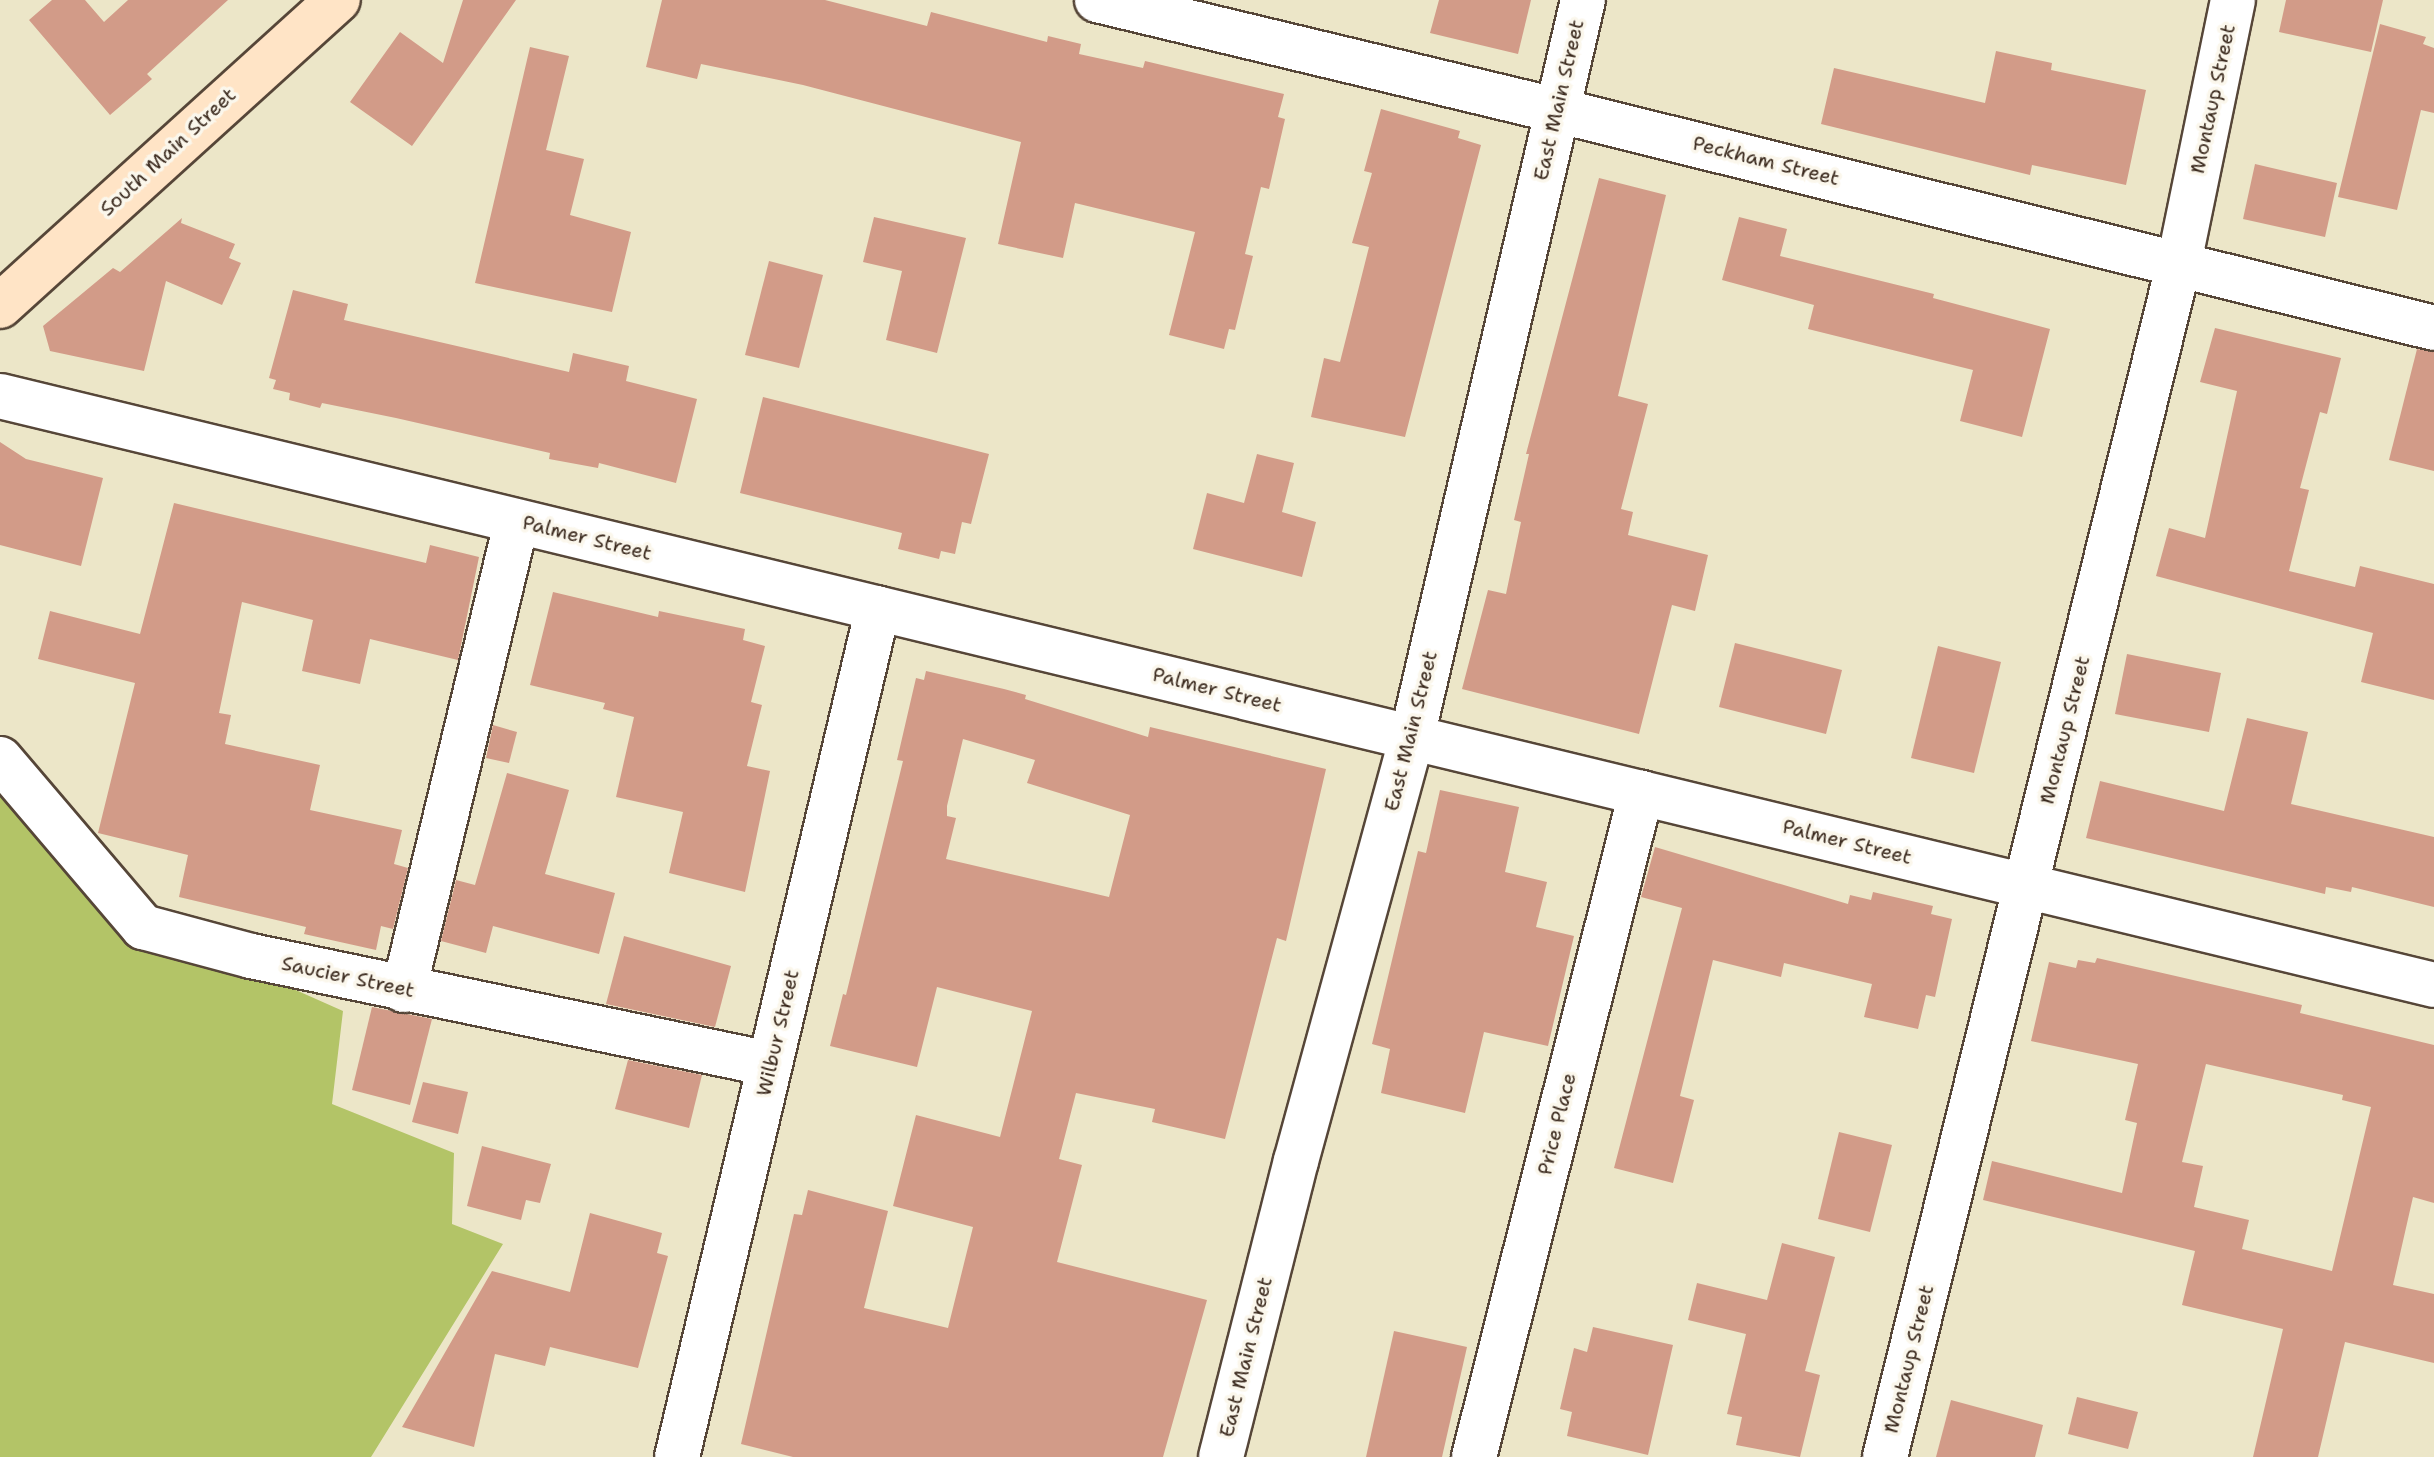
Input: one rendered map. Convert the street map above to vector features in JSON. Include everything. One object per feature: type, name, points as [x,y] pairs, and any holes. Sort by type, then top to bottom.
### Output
[{"type":"main road","name":"South Main Street","points":[[0,306],[319,5]]},
{"type":"street","name":"Peckham Street","points":[[1097,0],[1556,110],[2434,328]]},
{"type":"street","name":"East Main Street","points":[[1221,1457],[1300,1145],[1412,737],[1583,0]]},
{"type":"street","name":"Montaup Street","points":[[1885,1457],[2179,263],[2233,0]]},
{"type":"street","name":"Palmer Street","points":[[0,396],[2434,985]]},
{"type":"street","points":[[404,990],[517,521]]},
{"type":"street","name":"Wilbur Street","points":[[677,1457],[878,608]]},
{"type":"street","name":"Saucier Street","points":[[0,759],[143,927],[251,956],[404,990],[770,1064]]},
{"type":"street","name":"Price Place","points":[[1474,1457],[1641,793]]},
{"type":"green space","points":[[0,763],[136,919],[343,1011],[332,1104],[454,1153],[452,1224],[503,1244],[371,1457],[0,1457]]},
{"type":"building","points":[[52,0],[85,0],[104,22],[128,0],[228,0],[147,74],[152,79],[110,115],[29,20]]},
{"type":"building","points":[[463,0],[516,0],[412,146],[350,102],[400,32],[443,63]]},
{"type":"building","points":[[662,0],[825,0],[927,26],[931,12],[1047,42],[1048,36],[1081,44],[1079,54],[1143,68],[1145,61],[1284,94],[1278,117],[1285,119],[1269,189],[1261,187],[1245,254],[1253,256],[1235,330],[1229,329],[1224,349],[1169,335],[1195,232],[1075,203],[1063,258],[998,244],[1021,142],[803,85],[701,64],[697,79],[646,67]]},
{"type":"building","points":[[1439,0],[1531,0],[1518,54],[1430,33]]},
{"type":"building","points":[[2286,0],[2383,0],[2371,52],[2279,32]]},
{"type":"building","points":[[2380,24],[2426,37],[2423,44],[2434,48],[2434,113],[2421,110],[2397,210],[2338,197]]},
{"type":"building","points":[[530,47],[569,56],[546,150],[584,159],[570,215],[631,232],[612,312],[475,283]]},
{"type":"building","points":[[1996,51],[2052,63],[2051,70],[2146,90],[2126,185],[2032,165],[2030,175],[1821,124],[1834,68],[1985,103]]},
{"type":"building","points":[[1381,109],[1460,131],[1458,138],[1481,145],[1405,437],[1311,417],[1324,358],[1340,362],[1369,247],[1352,243],[1372,173],[1364,171]]},
{"type":"building","points":[[2255,164],[2337,183],[2325,237],[2243,219]]},
{"type":"building","points":[[1599,178],[1666,195],[1618,396],[1648,404],[1621,509],[1633,512],[1628,535],[1708,555],[1695,611],[1672,605],[1639,734],[1462,689],[1488,590],[1506,594],[1521,522],[1514,520],[1529,454],[1526,454]]},
{"type":"building","points":[[874,217],[966,238],[937,353],[886,340],[902,271],[863,262]]},
{"type":"building","points":[[1739,217],[1787,229],[1780,256],[1934,294],[1933,298],[2050,329],[2022,437],[1960,421],[1973,370],[1808,329],[1814,305],[1722,280]]},
{"type":"building","points":[[182,218],[181,223],[235,244],[229,258],[241,263],[222,305],[166,281],[144,371],[50,351],[43,326],[113,268],[120,272]]},
{"type":"building","points":[[769,261],[823,275],[799,368],[745,355]]},
{"type":"building","points":[[293,290],[348,304],[344,320],[569,372],[573,353],[629,366],[626,381],[697,399],[676,483],[599,463],[598,468],[549,459],[550,453],[396,418],[322,403],[320,408],[289,400],[290,393],[273,389],[276,380],[269,378]]},
{"type":"building","points":[[2215,328],[2341,358],[2327,414],[2320,412],[2300,488],[2309,490],[2289,571],[2355,587],[2360,566],[2434,584],[2434,700],[2361,682],[2373,633],[2156,576],[2169,528],[2205,538],[2237,391],[2200,382]]},
{"type":"building","points":[[2417,349],[2434,352],[2434,471],[2389,460]]},
{"type":"building","points":[[763,397],[989,454],[971,524],[962,522],[955,554],[941,551],[939,559],[898,549],[902,533],[740,493]]},
{"type":"building","points":[[0,442],[26,459],[103,478],[81,566],[0,545]]},
{"type":"building","points":[[1257,454],[1294,463],[1282,512],[1316,522],[1302,577],[1193,549],[1207,493],[1244,503]]},
{"type":"building","points":[[174,503],[426,563],[430,545],[479,557],[458,660],[370,639],[360,684],[302,671],[313,620],[242,602],[219,713],[231,715],[225,744],[320,765],[310,810],[402,830],[394,864],[408,868],[393,929],[381,926],[376,950],[304,934],[306,927],[179,897],[188,855],[98,833],[135,683],[38,659],[50,611],[140,634]]},
{"type":"building","points":[[553,592],[658,617],[659,611],[745,629],[743,640],[765,646],[751,702],[762,705],[747,766],[770,771],[745,892],[669,873],[683,812],[616,797],[634,717],[603,709],[605,703],[530,685]]},
{"type":"building","points":[[1735,643],[1842,670],[1826,734],[1719,707]]},
{"type":"building","points":[[1938,646],[2001,662],[1974,773],[1911,758]]},
{"type":"building","points":[[2127,654],[2221,673],[2209,732],[2115,714]]},
{"type":"building","points":[[926,671],[1026,695],[1025,699],[1148,737],[1150,727],[1326,769],[1286,941],[1277,938],[1225,1139],[1152,1122],[1155,1109],[1076,1093],[1059,1159],[1082,1165],[1057,1262],[1207,1300],[1163,1457],[793,1457],[741,1444],[794,1214],[802,1215],[808,1190],[888,1211],[864,1308],[948,1328],[973,1227],[893,1206],[916,1115],[1000,1137],[1032,1011],[937,987],[917,1067],[830,1046],[843,994],[846,995],[903,761],[897,760],[916,678],[924,680]],"holes":[[[963,739],[1035,760],[1027,783],[1130,815],[1109,897],[946,859],[956,818],[947,816],[947,806]]]},
{"type":"building","points":[[2247,718],[2308,732],[2291,804],[2434,837],[2434,907],[2352,887],[2351,892],[2326,887],[2325,894],[2086,838],[2100,781],[2224,811]]},
{"type":"building","points":[[493,725],[517,732],[509,763],[486,758]]},
{"type":"building","points":[[507,773],[569,790],[545,874],[615,893],[599,954],[493,926],[486,953],[441,941],[456,880],[475,885]]},
{"type":"building","points":[[1440,790],[1519,807],[1505,872],[1547,882],[1536,927],[1574,936],[1548,1046],[1484,1032],[1465,1113],[1381,1093],[1390,1049],[1372,1044],[1418,851],[1426,853]]},
{"type":"building","points":[[1655,847],[1848,904],[1850,895],[1871,900],[1873,892],[1933,906],[1931,914],[1952,919],[1935,997],[1926,995],[1918,1029],[1864,1017],[1872,984],[1784,963],[1781,977],[1713,960],[1680,1096],[1694,1100],[1673,1183],[1614,1168],[1682,908],[1641,897]]},
{"type":"building","points":[[624,936],[731,966],[715,1027],[606,1004]]},
{"type":"building","points":[[2097,958],[2302,1005],[2300,1013],[2434,1045],[2434,1203],[2413,1197],[2393,1285],[2434,1294],[2434,1363],[2345,1342],[2318,1457],[2253,1457],[2283,1329],[2182,1305],[2195,1251],[1983,1200],[1992,1161],[2122,1193],[2137,1123],[2125,1120],[2138,1064],[2031,1041],[2049,962],[2076,968],[2078,960],[2095,963]],"holes":[[[2206,1064],[2343,1095],[2342,1100],[2371,1107],[2332,1271],[2242,1249],[2249,1220],[2194,1207],[2203,1166],[2182,1162]]]},
{"type":"building","points":[[372,1007],[432,1019],[410,1105],[352,1090]]},
{"type":"building","points":[[628,1060],[702,1075],[689,1128],[615,1109]]},
{"type":"building","points":[[423,1082],[468,1092],[458,1134],[412,1122]]},
{"type":"building","points":[[1839,1132],[1892,1145],[1870,1232],[1818,1219]]},
{"type":"building","points":[[482,1146],[551,1164],[540,1203],[526,1200],[521,1220],[467,1206]]},
{"type":"building","points":[[590,1213],[662,1233],[657,1253],[668,1256],[638,1368],[550,1347],[545,1366],[495,1354],[474,1447],[402,1427],[492,1271],[570,1292]]},
{"type":"building","points":[[1782,1243],[1835,1257],[1805,1371],[1820,1375],[1800,1457],[1736,1445],[1742,1417],[1727,1414],[1746,1334],[1688,1320],[1697,1283],[1767,1300]]},
{"type":"building","points":[[1593,1327],[1673,1345],[1648,1455],[1567,1436],[1572,1412],[1560,1409],[1574,1348],[1587,1352]]},
{"type":"building","points":[[1394,1331],[1467,1347],[1442,1457],[1366,1457]]},
{"type":"building","points":[[2077,1397],[2138,1412],[2128,1449],[2068,1434]]},
{"type":"building","points":[[1951,1400],[2043,1425],[2035,1457],[1936,1457]]}]
